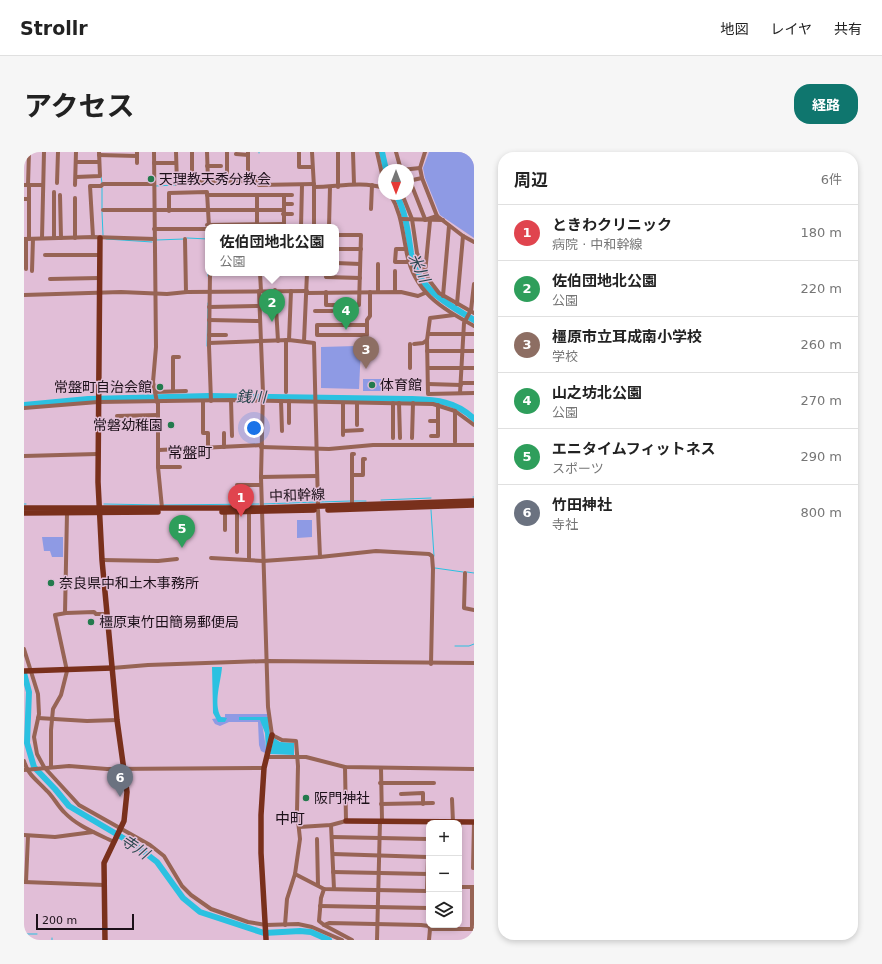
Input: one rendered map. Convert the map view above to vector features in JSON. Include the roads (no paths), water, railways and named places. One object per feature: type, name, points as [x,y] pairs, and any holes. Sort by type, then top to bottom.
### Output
[{"type":"street","points":[[29,152],[26,199],[28,239],[32,271]]},
{"type":"street","points":[[42,238],[42,185],[44,152]]},
{"type":"street","points":[[57,183],[58,152]]},
{"type":"street","points":[[75,185],[76,152]]},
{"type":"street","points":[[154,152],[156,347],[153,382],[157,398],[159,450],[158,467],[162,506]]},
{"type":"street","points":[[176,152],[177,184]]},
{"type":"street","points":[[192,152],[192,182],[208,181],[209,183],[227,181],[256,181],[259,185],[338,187],[354,184],[378,186]]},
{"type":"street","points":[[207,152],[208,181]]},
{"type":"street","points":[[227,152],[227,181]]},
{"type":"street","points":[[299,152],[299,167],[312,167]]},
{"type":"street","points":[[312,152],[314,224]]},
{"type":"street","points":[[338,152],[338,187]]},
{"type":"street","points":[[353,152],[354,184]]},
{"type":"street","points":[[377,152],[380,164]]},
{"type":"street","points":[[396,152],[401,170],[420,168]]},
{"type":"street","points":[[425,152],[420,168],[422,178],[437,216],[462,236],[474,242]]},
{"type":"street","points":[[76,177],[100,176],[99,154],[137,154],[137,163]]},
{"type":"street","points":[[236,154],[248,154],[248,181]]},
{"type":"street","points":[[76,162],[100,162]]},
{"type":"street","points":[[154,163],[176,163]]},
{"type":"street","points":[[208,166],[221,166]]},
{"type":"street","points":[[414,180],[422,178]]},
{"type":"street","points":[[92,237],[90,186],[101,186],[103,184],[154,184]]},
{"type":"street","points":[[27,185],[42,185]]},
{"type":"street","points":[[258,224],[257,195],[259,185]]},
{"type":"street","points":[[302,185],[302,224]]},
{"type":"street","points":[[371,209],[372,185]]},
{"type":"street","points":[[329,224],[330,187]]},
{"type":"street","points":[[54,192],[54,238]]},
{"type":"street","points":[[169,210],[169,192],[207,192],[207,195],[292,194]]},
{"type":"street","points":[[414,192],[427,220],[425,274]]},
{"type":"street","points":[[284,194],[284,224]]},
{"type":"street","points":[[60,195],[61,238]]},
{"type":"street","points":[[207,195],[208,224]]},
{"type":"street","points":[[74,198],[75,238]]},
{"type":"street","points":[[393,200],[402,219],[408,262],[425,293],[433,301],[474,326]]},
{"type":"street","points":[[404,200],[411,219],[417,253],[425,274],[433,287],[443,296],[471,313]]},
{"type":"street","points":[[284,204],[292,204]]},
{"type":"street","points":[[103,210],[257,210],[292,214]]},
{"type":"street","points":[[427,220],[437,216]]},
{"type":"street","points":[[402,219],[442,220]]},
{"type":"street","points":[[443,296],[449,226]]},
{"type":"street","points":[[154,229],[205,227]]},
{"type":"street","points":[[326,292],[326,305],[359,305],[361,235],[339,235]]},
{"type":"street","points":[[457,304],[462,236]]},
{"type":"street","points":[[28,239],[92,237],[155,239]]},
{"type":"street","points":[[100,238],[97,454],[99,510],[102,560],[117,720],[127,792],[124,821],[104,863],[105,940]]},
{"type":"street","points":[[26,269],[28,239]]},
{"type":"street","points":[[185,239],[186,292]]},
{"type":"street","points":[[339,249],[361,250]]},
{"type":"street","points":[[406,249],[396,249],[395,262],[408,262]]},
{"type":"street","points":[[45,255],[100,255]]},
{"type":"street","points":[[339,263],[360,264]]},
{"type":"street","points":[[378,264],[378,292]]},
{"type":"street","points":[[395,271],[395,292]]},
{"type":"street","points":[[210,276],[209,343],[211,400]]},
{"type":"street","points":[[260,276],[258,306],[262,342],[263,394],[260,477],[268,701],[272,735],[268,757],[264,768],[261,853],[267,940]]},
{"type":"street","points":[[304,341],[307,276]]},
{"type":"street","points":[[326,276],[360,278]]},
{"type":"street","points":[[50,279],[99,278]]},
{"type":"street","points":[[460,393],[465,321],[471,313],[474,284]]},
{"type":"street","points":[[24,295],[133,292],[155,294],[260,290],[307,292],[407,292],[418,296],[425,293]]},
{"type":"street","points":[[276,290],[278,341]]},
{"type":"street","points":[[286,392],[291,291]]},
{"type":"street","points":[[367,325],[317,325],[317,335],[367,335],[367,325],[370,316],[370,292]]},
{"type":"street","points":[[209,307],[258,306]]},
{"type":"street","points":[[315,311],[332,311]]},
{"type":"street","points":[[454,315],[430,318],[427,340],[428,394],[474,393]]},
{"type":"street","points":[[209,320],[260,321]]},
{"type":"street","points":[[428,334],[474,334]]},
{"type":"street","points":[[209,335],[226,335]]},
{"type":"street","points":[[209,343],[288,340],[314,343],[316,395],[316,476],[320,557]]},
{"type":"street","points":[[410,368],[412,344],[423,343],[427,340]]},
{"type":"street","points":[[427,351],[474,351]]},
{"type":"street","points":[[173,391],[172,357],[179,357]]},
{"type":"street","points":[[428,368],[474,368]]},
{"type":"street","points":[[428,384],[474,383]]},
{"type":"street","points":[[157,398],[173,391],[186,391]]},
{"type":"street","points":[[24,408],[47,404],[98,400],[157,398],[203,401],[263,400],[289,402],[315,401],[399,403],[438,405],[455,411],[474,425]]},
{"type":"street","points":[[231,400],[232,436]]},
{"type":"street","points":[[203,401],[203,432],[208,433],[208,448]]},
{"type":"street","points":[[282,401],[282,431]]},
{"type":"street","points":[[289,402],[289,423]]},
{"type":"street","points":[[343,402],[343,433],[362,430]]},
{"type":"street","points":[[357,403],[357,425]]},
{"type":"street","points":[[393,403],[393,438]]},
{"type":"street","points":[[399,403],[400,438]]},
{"type":"street","points":[[412,438],[413,404]]},
{"type":"street","points":[[431,436],[438,436],[438,405]]},
{"type":"street","points":[[455,411],[455,442]]},
{"type":"street","points":[[117,416],[158,415]]},
{"type":"street","points":[[430,421],[438,421]]},
{"type":"street","points":[[224,433],[224,447]]},
{"type":"street","points":[[159,450],[262,446],[341,448],[373,445],[474,445]]},
{"type":"street","points":[[24,456],[97,454]]},
{"type":"street","points":[[352,502],[352,454],[354,454]]},
{"type":"street","points":[[352,475],[363,475],[363,459],[365,459]]},
{"type":"street","points":[[158,467],[180,467]]},
{"type":"street","points":[[260,477],[316,476]]},
{"type":"street","points":[[237,485],[261,485]]},
{"type":"street","name":"中和幹線","points":[[318,505],[352,502],[474,501]]},
{"type":"street","name":"中和幹線","points":[[24,512],[67,513],[162,506],[262,507],[318,505],[474,505]]},
{"type":"street","name":"中和幹線","points":[[24,508],[249,512],[262,507]]},
{"type":"street","points":[[225,512],[225,530]]},
{"type":"street","points":[[237,512],[237,552]]},
{"type":"street","points":[[249,512],[249,560]]},
{"type":"street","points":[[65,613],[67,513]]},
{"type":"street","points":[[211,558],[263,561],[282,558],[320,557],[376,551],[429,554],[432,556],[431,664]]},
{"type":"street","points":[[102,560],[158,561],[177,559]]},
{"type":"street","points":[[465,573],[464,608],[474,610]]},
{"type":"street","points":[[51,767],[53,709],[61,695],[67,671],[55,615],[65,613],[94,612],[96,614],[107,614]]},
{"type":"street","points":[[24,649],[28,671],[38,694],[38,718],[34,731],[34,743],[38,758],[43,767],[78,805],[160,852],[182,886],[202,904],[238,920],[266,925],[298,924],[312,927],[342,940]]},
{"type":"street","points":[[28,671],[67,671],[148,665],[267,661],[431,664],[474,663]]},
{"type":"street","points":[[38,718],[87,721],[117,720]]},
{"type":"street","points":[[272,735],[282,740],[296,741],[300,840],[295,874],[287,899],[285,925]]},
{"type":"street","points":[[268,757],[306,757],[345,767],[474,769]]},
{"type":"street","points":[[24,762],[26,769],[49,793],[64,812],[75,822],[114,841]]},
{"type":"street","points":[[26,769],[43,767],[123,769],[264,768]]},
{"type":"street","points":[[345,767],[346,822]]},
{"type":"street","points":[[377,940],[381,821],[381,768]]},
{"type":"street","points":[[380,783],[434,783]]},
{"type":"street","points":[[401,794],[423,793],[423,804]]},
{"type":"street","points":[[452,799],[453,820]]},
{"type":"street","points":[[381,804],[433,803]]},
{"type":"street","points":[[299,827],[331,825],[346,822],[426,822]]},
{"type":"street","points":[[462,822],[474,822],[473,868]]},
{"type":"street","points":[[331,825],[334,889]]},
{"type":"street","points":[[93,832],[55,837],[26,836],[25,882],[104,885]]},
{"type":"street","points":[[332,837],[426,839]]},
{"type":"street","points":[[317,839],[318,885]]},
{"type":"street","points":[[333,854],[426,857]]},
{"type":"street","points":[[333,872],[426,874]]},
{"type":"street","points":[[295,874],[324,889],[426,892]]},
{"type":"street","points":[[462,887],[473,887],[473,929],[462,928]]},
{"type":"street","points":[[324,889],[320,906],[319,921],[352,940]]},
{"type":"street","points":[[320,906],[426,908]]},
{"type":"street","points":[[324,924],[377,924],[426,927]]},
{"type":"street","points":[[429,928],[429,940]]},
{"type":"waterway","name":"米川","points":[[382,152],[385,164]]},
{"type":"waterway","points":[[101,176],[102,183]]},
{"type":"waterway","points":[[156,186],[192,184]]},
{"type":"waterway","points":[[102,188],[102,209]]},
{"type":"waterway","name":"米川","points":[[399,200],[408,230],[414,266],[419,276],[434,294],[474,320]]},
{"type":"waterway","points":[[102,212],[103,235]]},
{"type":"waterway","points":[[187,238],[205,239]]},
{"type":"waterway","points":[[106,239],[152,242]]},
{"type":"waterway","points":[[157,240],[184,239]]},
{"type":"waterway","points":[[207,346],[208,303]]},
{"type":"waterway","name":"銭川","points":[[24,405],[88,399],[209,396],[409,399],[444,402],[459,408],[474,419]]},
{"type":"waterway","points":[[381,500],[431,498]]},
{"type":"waterway","points":[[320,502],[351,501]]},
{"type":"waterway","points":[[354,501],[366,501]]},
{"type":"waterway","points":[[263,504],[317,502]]},
{"type":"waterway","points":[[104,504],[159,505]]},
{"type":"waterway","points":[[163,505],[259,504]]},
{"type":"waterway","points":[[431,510],[434,556]]},
{"type":"waterway","points":[[435,568],[463,572]]},
{"type":"waterway","points":[[467,572],[474,573]]},
{"type":"waterway","points":[[455,646],[469,646],[474,644]]},
{"type":"waterway","name":"寺川","points":[[24,673],[29,692],[27,743],[34,767],[69,806],[135,845],[157,862],[183,898],[200,912],[264,933],[300,931],[311,932],[329,940]]},
{"type":"waterway","points":[[24,934],[37,934]]},
{"type":"place","name":"天理教天秀分教会","points":[[151,179]]},
{"type":"place","name":"佐伯団地北公園","points":[[272,322]]},
{"type":"place","name":"山之坊北公園","points":[[346,330]]},
{"type":"place","name":"橿原市立耳成南小学校","points":[[366,369]]},
{"type":"place","name":"体育館","points":[[372,385]]},
{"type":"place","name":"常盤町自治会館","points":[[160,387]]},
{"type":"place","name":"常磐幼稚園","points":[[171,425]]},
{"type":"place","name":"ときわクリニック","points":[[241,517]]},
{"type":"place","name":"エニタイムフィットネス","points":[[182,548]]},
{"type":"place","name":"奈良県中和土木事務所","points":[[51,583]]},
{"type":"place","name":"橿原東竹田簡易郵便局","points":[[91,622]]},
{"type":"place","name":"竹田神社","points":[[120,797]]},
{"type":"place","name":"阪門神社","points":[[306,798]]},
{"type":"district","name":"常盤町","points":[[190,453]]},
{"type":"district","name":"中町","points":[[290,819]]}]
